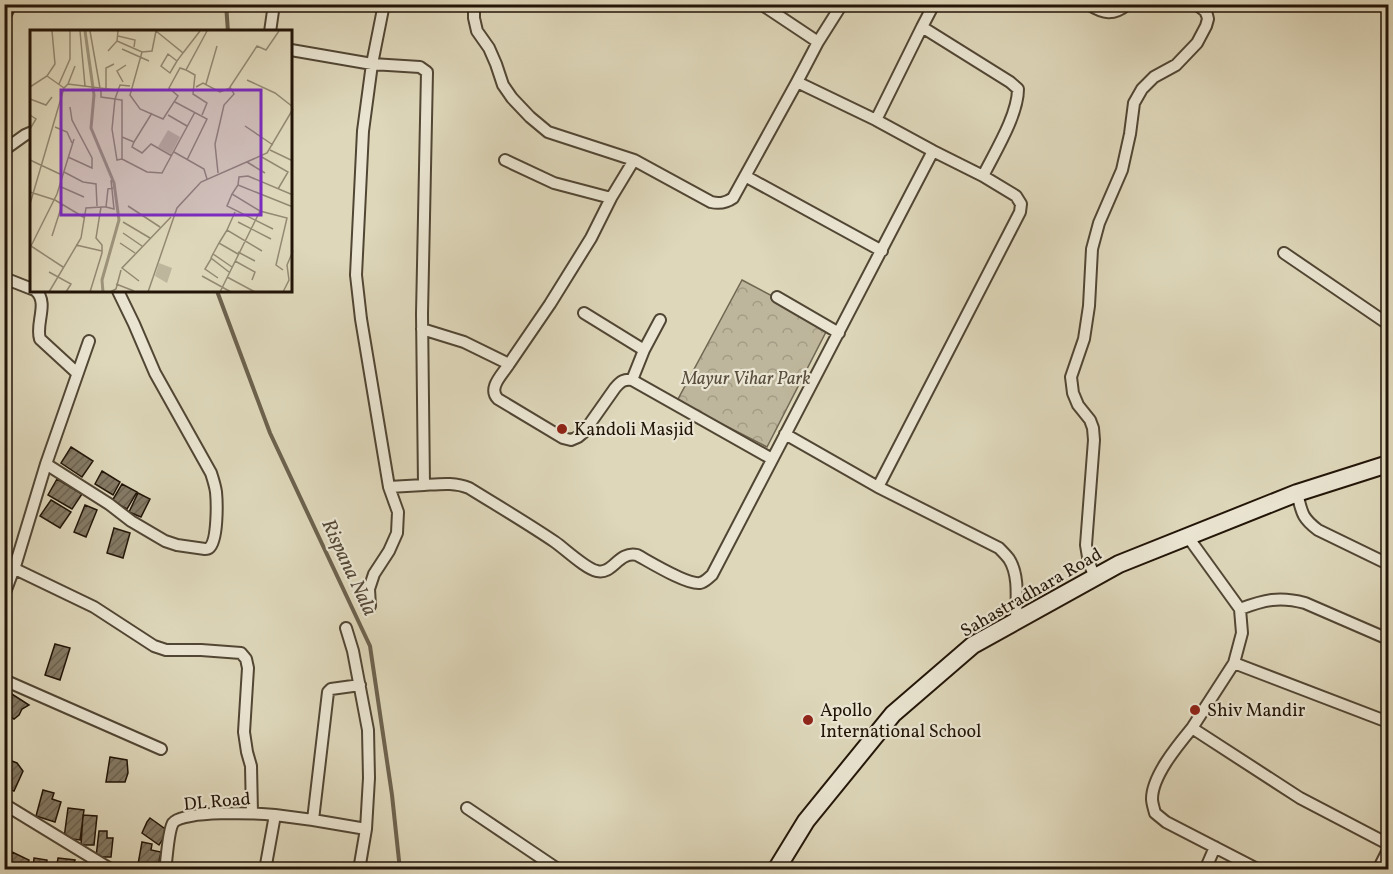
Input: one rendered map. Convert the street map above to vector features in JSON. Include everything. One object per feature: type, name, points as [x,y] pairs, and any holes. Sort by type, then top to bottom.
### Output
[{"type":"main road","name":"Sahastradhara Road","points":[[776,870],[806,821],[892,714],[973,645],[1119,564],[1297,493],[1389,464]]},
{"type":"street","points":[[4,18],[11,4]]},
{"type":"street","points":[[270,30],[274,4]]},
{"type":"street","points":[[369,606],[369,589],[374,574],[389,551],[397,533],[398,512],[389,487],[362,328],[356,275],[363,131],[372,64],[384,4]]},
{"type":"street","points":[[474,4],[477,31],[489,48],[503,85],[530,117],[548,132],[634,160],[711,202],[719,204],[733,198],[818,42],[842,4]]},
{"type":"street","points":[[761,4],[818,42]]},
{"type":"street","points":[[876,120],[934,4]]},
{"type":"street","points":[[1088,4],[1108,13],[1116,12],[1128,4]]},
{"type":"street","points":[[1095,577],[1089,563],[1086,545],[1093,428],[1072,393],[1071,377],[1084,339],[1089,306],[1092,249],[1099,223],[1122,170],[1134,103],[1142,89],[1154,76],[1176,65],[1197,43],[1206,26],[1208,15],[1196,4]]},
{"type":"street","points":[[922,27],[1018,89],[1018,99],[1001,141],[983,176]]},
{"type":"street","points":[[292,50],[372,64],[420,67],[427,72],[422,329],[424,484]]},
{"type":"street","points":[[797,82],[983,176],[1016,196],[1021,204],[1020,212],[878,487]]},
{"type":"street","points":[[4,150],[30,133]]},
{"type":"street","points":[[389,487],[447,483],[462,485],[556,543],[590,568],[607,571],[624,556],[632,554],[689,582],[705,581],[712,575],[933,151]]},
{"type":"street","points":[[506,160],[554,183],[611,198]]},
{"type":"street","points":[[634,160],[591,238],[493,388],[494,395],[563,438],[571,440],[584,432],[620,382],[632,380],[772,459]]},
{"type":"street","points":[[745,176],[882,251]]},
{"type":"street","points":[[1284,253],[1389,324]]},
{"type":"street","points":[[4,278],[30,288]]},
{"type":"street","points":[[38,292],[42,303],[38,332],[40,339],[78,373]]},
{"type":"street","points":[[46,464],[165,541],[205,549],[212,545],[217,515],[216,490],[211,473],[154,373],[118,292]]},
{"type":"street","points":[[777,297],[838,333]]},
{"type":"street","points":[[584,313],[644,350]]},
{"type":"street","points":[[632,380],[644,350],[660,321]]},
{"type":"street","points":[[422,329],[464,342],[509,364]]},
{"type":"street","points":[[5,592],[15,569],[46,464],[89,341]]},
{"type":"street","points":[[785,434],[878,487],[999,548],[1013,568],[1016,585],[1016,621]]},
{"type":"street","points":[[1297,493],[1303,517],[1318,530],[1389,564]]},
{"type":"street","points":[[1188,537],[1240,609],[1242,633],[1234,663],[1192,728],[1174,751],[1156,782],[1152,799],[1155,813],[1166,822],[1259,870]]},
{"type":"street","points":[[15,569],[94,606],[154,646],[166,650],[241,653],[246,658],[248,668],[244,732],[251,766],[252,813]]},
{"type":"street","points":[[1240,609],[1261,601],[1277,598],[1292,599],[1389,639]]},
{"type":"street","points":[[346,628],[368,730],[369,778],[366,829],[360,870]]},
{"type":"street","points":[[1234,663],[1389,722]]},
{"type":"street","points":[[4,680],[161,749]]},
{"type":"street","points":[[313,820],[328,692],[331,689],[360,685]]},
{"type":"street","points":[[1192,728],[1300,798],[1389,844]]},
{"type":"street","points":[[6,808],[112,870]]},
{"type":"street","points":[[467,808],[559,870]]},
{"type":"street","name":"DL Road","points":[[165,870],[171,829],[173,823],[179,818],[241,812],[366,829]]},
{"type":"street","points":[[265,870],[275,815]]},
{"type":"street","points":[[1205,870],[1215,847]]},
{"type":"street","points":[[1378,870],[1389,850]]},
{"type":"green space","name":"Mayur Vihar Park","points":[[742,280],[829,326],[767,447],[677,401]]},
{"type":"building","points":[[71,447],[93,461],[82,477],[61,463]]},
{"type":"building","points":[[102,471],[120,482],[113,495],[95,484]]},
{"type":"building","points":[[57,479],[82,494],[72,509],[48,495]]},
{"type":"building","points":[[122,484],[137,492],[127,509],[112,501]]},
{"type":"building","points":[[138,493],[150,499],[141,517],[129,512]]},
{"type":"building","points":[[51,500],[71,512],[60,528],[40,516]]},
{"type":"building","points":[[85,505],[97,510],[86,537],[74,532]]},
{"type":"building","points":[[114,528],[130,533],[123,558],[107,553]]},
{"type":"building","points":[[55,644],[70,648],[60,680],[45,675]]},
{"type":"building","points":[[4,689],[29,705],[22,709],[14,719],[4,713]]},
{"type":"building","points":[[110,757],[127,760],[128,773],[125,782],[106,782]]},
{"type":"building","points":[[9,760],[17,763],[23,771],[14,791],[4,787],[4,770]]},
{"type":"building","points":[[43,790],[54,793],[52,799],[61,802],[55,822],[36,816]]},
{"type":"building","points":[[68,808],[84,810],[80,840],[64,838]]},
{"type":"building","points":[[83,815],[97,816],[94,845],[81,845]]},
{"type":"building","points":[[150,818],[168,831],[159,845],[142,833]]},
{"type":"building","points":[[99,831],[107,831],[107,838],[113,838],[111,857],[96,857]]},
{"type":"building","points":[[142,842],[152,844],[151,850],[161,852],[158,867],[138,864]]},
{"type":"building","points":[[12,852],[29,860],[24,870],[15,870],[5,865]]},
{"type":"building","points":[[34,858],[47,860],[45,870],[33,870]]},
{"type":"building","points":[[58,858],[75,860],[73,870],[56,870]]},
{"type":"waterway","name":"Rispana Nala","points":[[226,4],[228,30]]},
{"type":"waterway","name":"Rispana Nala","points":[[217,292],[270,433],[370,646],[392,795],[400,870]]},
{"type":"place","name":"Kandoli Masjid","points":[[562,429]]},
{"type":"place","name":"Shiv Mandir","points":[[1195,710]]},
{"type":"place","name":"Apollo International School","points":[[808,720]]}]
